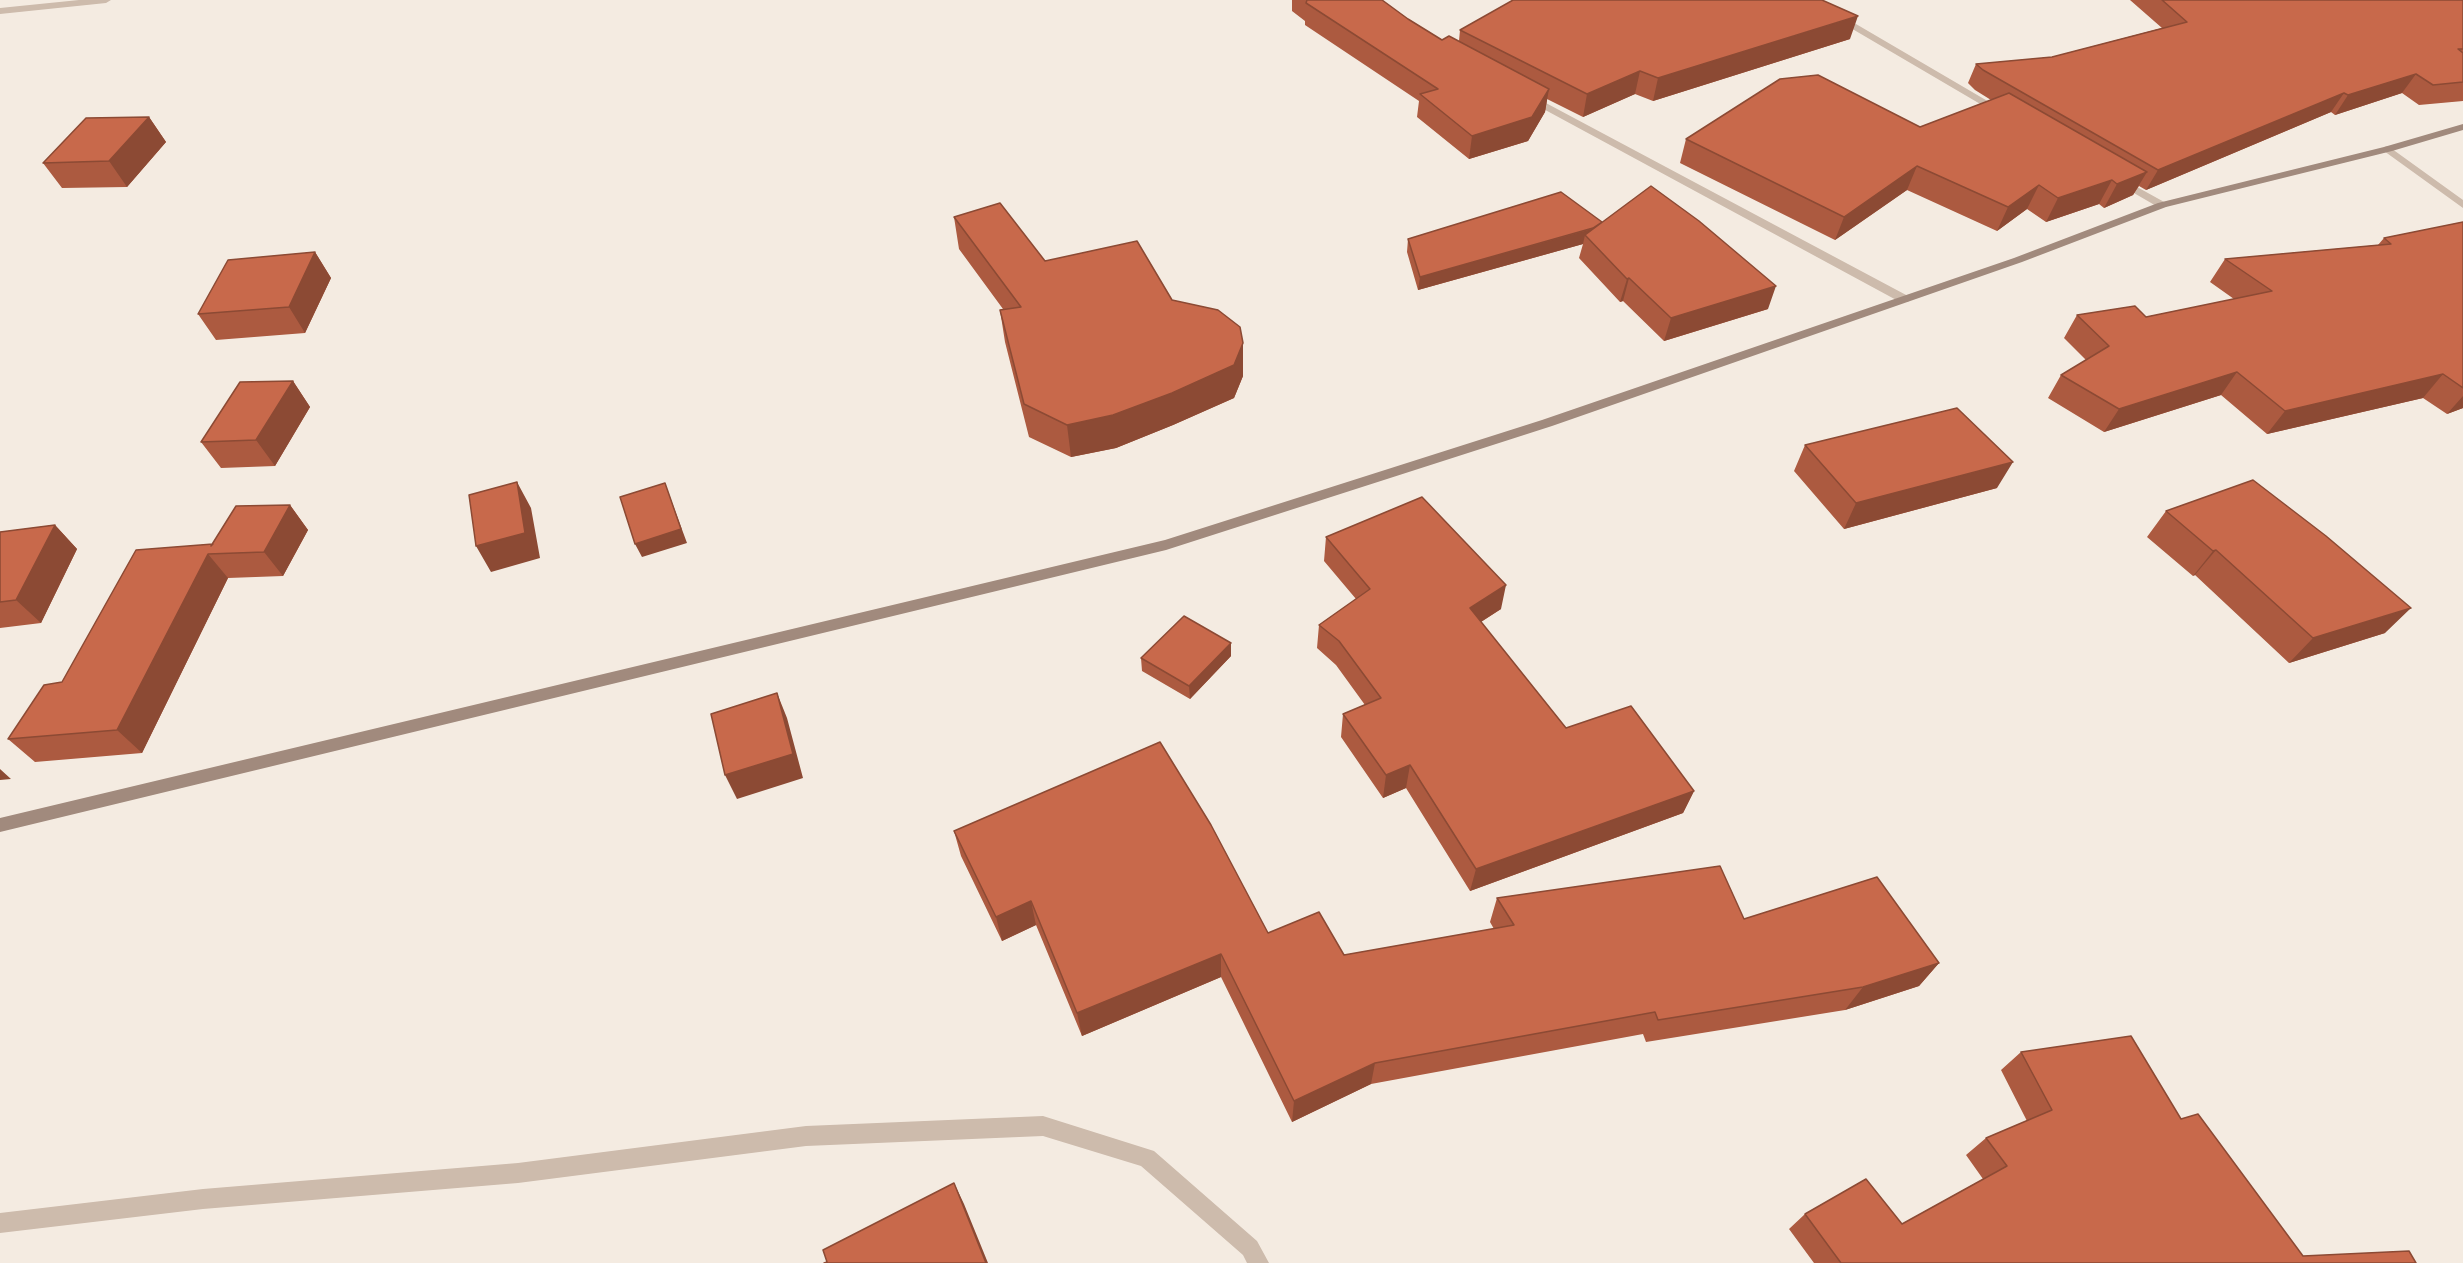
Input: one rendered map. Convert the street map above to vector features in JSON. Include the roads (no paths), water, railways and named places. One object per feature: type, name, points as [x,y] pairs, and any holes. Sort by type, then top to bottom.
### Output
[{"type":"street","points":[[0,11],[106,0]]},
{"type":"street","points":[[1808,0],[2011,117]]},
{"type":"street","points":[[1521,93],[1904,299]]},
{"type":"street","points":[[0,825],[1166,545],[1547,423],[2018,260],[2162,205],[2388,149],[2463,127]]},
{"type":"street","points":[[2388,149],[2463,204]]},
{"type":"street","points":[[2112,176],[2162,205]]},
{"type":"street","points":[[0,1223],[204,1199],[518,1173],[806,1136],[1043,1126],[1147,1158],[1250,1248],[1259,1263]]}]
